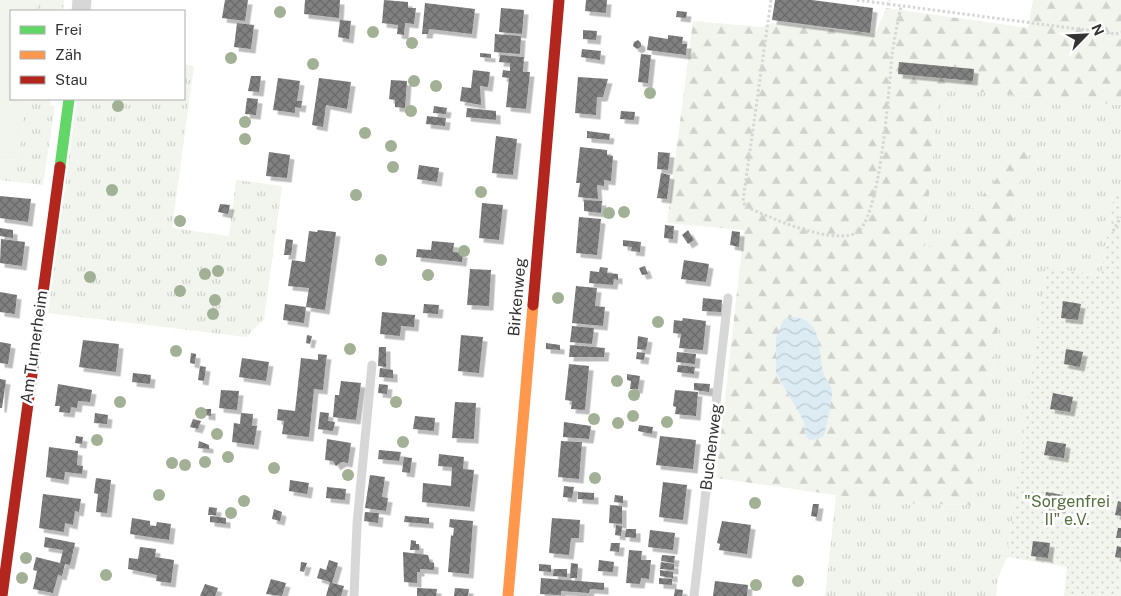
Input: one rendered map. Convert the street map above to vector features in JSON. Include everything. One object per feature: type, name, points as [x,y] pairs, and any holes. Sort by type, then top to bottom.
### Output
[{"type":"street","name":"Birkenweg","points":[[508,596],[559,0]]},
{"type":"street","name":"Am Turnerheim","points":[[2,596],[69,100]]},
{"type":"lane","name":"Buchenweg","points":[[694,596],[728,298]]},
{"type":"lane","points":[[354,596],[357,524],[372,365]]},
{"type":"path","points":[[771,0],[743,200],[745,206],[776,221],[812,231],[843,236],[855,234],[863,229],[869,212],[884,150],[892,52],[901,6]]},
{"type":"path","points":[[857,0],[889,2],[901,6],[1116,34],[1121,32]]},
{"type":"path","points":[[1113,231],[1121,218]]},
{"type":"green space","points":[[0,0],[37,0],[36,10],[10,10],[10,100],[26,100],[18,160],[0,159]]},
{"type":"green space","points":[[37,0],[64,0],[63,10],[36,10]]},
{"type":"green space","points":[[1033,0],[1121,0],[1121,105],[939,88],[924,248],[945,241],[1031,137],[1035,136],[1017,195],[973,505],[893,503],[716,478],[744,230],[667,223],[693,21],[762,27],[772,23],[875,34],[886,8],[1028,28]],"holes":[[[809,322],[818,342],[823,373],[831,391],[824,436],[805,434],[804,422],[776,373]]]},
{"type":"green space","points":[[185,64],[194,66],[172,228],[229,236],[236,180],[282,186],[264,319],[246,337],[48,313],[77,100],[185,100]]},
{"type":"green space","points":[[939,88],[1121,105],[1121,190],[1115,190],[1101,276],[1046,267],[1007,557],[998,578],[996,596],[825,596],[836,495],[893,503],[973,505],[1017,195],[1035,136],[1031,138],[945,241],[924,249]]},
{"type":"green space","points":[[26,100],[51,100],[50,105],[55,106],[43,185],[0,180],[0,159],[18,160]]},
{"type":"green space","name":"\"Sorgenfrei II\" e.V.","points":[[1115,189],[1121,190],[1121,596],[1064,596],[1067,567],[1007,557],[1046,267],[1101,276]]},
{"type":"water","points":[[789,317],[800,318],[808,322],[813,328],[817,335],[823,372],[832,390],[824,436],[818,439],[809,440],[805,434],[804,422],[776,373],[776,338],[783,320]]},
{"type":"building","points":[[225,0],[248,0],[245,21],[222,18]]},
{"type":"building","points":[[305,0],[340,0],[339,18],[304,14]]},
{"type":"building","points":[[384,0],[408,2],[408,8],[416,8],[414,24],[405,23],[404,35],[397,34],[398,25],[382,23]]},
{"type":"building","points":[[586,0],[607,0],[606,13],[585,11]]},
{"type":"building","points":[[775,0],[812,0],[873,8],[870,33],[772,20]]},
{"type":"building","points":[[425,3],[475,9],[472,34],[429,29],[428,34],[422,34]]},
{"type":"building","points":[[501,8],[524,10],[522,34],[499,32]]},
{"type":"building","points":[[677,11],[687,12],[686,18],[676,17]]},
{"type":"building","points":[[340,20],[351,21],[349,39],[338,37]]},
{"type":"building","points":[[237,23],[254,25],[251,49],[234,47]]},
{"type":"building","points":[[583,30],[597,31],[596,40],[583,39]]},
{"type":"building","points":[[495,34],[521,36],[520,54],[494,52]]},
{"type":"building","points":[[668,35],[683,37],[682,44],[687,44],[686,55],[647,50],[649,36],[668,39]]},
{"type":"building","points":[[638,40],[641,43],[641,47],[637,49],[633,46],[634,42]]},
{"type":"building","points":[[582,49],[601,51],[600,60],[581,57]]},
{"type":"building","points":[[480,53],[491,54],[491,58],[480,57]]},
{"type":"building","points":[[641,54],[651,55],[648,83],[638,82]]},
{"type":"building","points":[[500,55],[524,57],[523,72],[530,72],[526,109],[506,107],[509,78],[502,77],[503,70],[510,71],[510,63],[499,62]]},
{"type":"building","points":[[899,62],[974,69],[973,81],[898,74]]},
{"type":"building","points":[[473,70],[490,72],[488,87],[480,86],[481,105],[460,101],[462,87],[471,88]]},
{"type":"building","points":[[251,76],[261,76],[259,92],[248,91]]},
{"type":"building","points":[[578,77],[608,79],[603,97],[597,97],[596,115],[575,113]]},
{"type":"building","points":[[278,78],[300,81],[297,101],[302,101],[301,108],[295,107],[295,113],[273,110]]},
{"type":"building","points":[[319,78],[351,82],[347,109],[326,105],[323,127],[312,125]]},
{"type":"building","points":[[391,80],[407,81],[405,108],[395,107],[395,100],[389,99]]},
{"type":"building","points":[[247,98],[258,99],[256,115],[245,114]]},
{"type":"building","points":[[434,106],[447,108],[446,114],[433,113]]},
{"type":"building","points":[[467,108],[496,111],[496,120],[466,117]]},
{"type":"building","points":[[621,111],[635,112],[634,120],[620,119]]},
{"type":"building","points":[[427,116],[446,118],[445,126],[426,124]]},
{"type":"building","points":[[587,131],[610,134],[609,140],[587,138]]},
{"type":"building","points":[[496,136],[517,139],[513,175],[492,173]]},
{"type":"building","points":[[580,147],[607,150],[607,155],[613,156],[611,181],[604,180],[604,186],[597,185],[598,199],[578,197],[580,183],[576,183]]},
{"type":"building","points":[[269,152],[290,155],[287,178],[266,176]]},
{"type":"building","points":[[658,152],[670,153],[668,170],[657,169]]},
{"type":"building","points":[[419,165],[439,168],[437,182],[417,179]]},
{"type":"building","points":[[661,173],[670,175],[667,199],[657,198]]},
{"type":"building","points":[[0,196],[31,199],[28,222],[0,218]]},
{"type":"building","points":[[584,200],[602,201],[601,213],[584,211]]},
{"type":"building","points":[[482,203],[503,205],[499,240],[479,238]]},
{"type":"building","points":[[220,204],[230,205],[228,214],[218,212]]},
{"type":"building","points":[[579,217],[601,219],[597,255],[576,253]]},
{"type":"building","points":[[665,225],[674,226],[673,239],[664,238]]},
{"type":"building","points":[[0,228],[13,230],[13,238],[0,236]]},
{"type":"building","points":[[318,230],[336,232],[325,310],[306,307],[309,288],[288,286],[292,260],[305,262],[309,231],[317,232]]},
{"type":"building","points":[[688,230],[694,240],[688,244],[682,235]]},
{"type":"building","points":[[732,231],[740,232],[739,247],[730,245]]},
{"type":"building","points":[[1,239],[25,242],[22,266],[0,263]]},
{"type":"building","points":[[286,239],[293,240],[291,255],[284,255]]},
{"type":"building","points":[[623,240],[641,242],[640,252],[631,251],[632,247],[623,246]]},
{"type":"building","points":[[432,241],[454,243],[453,252],[463,253],[462,262],[416,257],[417,249],[431,250]]},
{"type":"building","points":[[684,260],[709,264],[706,282],[681,279]]},
{"type":"building","points":[[645,266],[648,274],[642,275],[639,268]]},
{"type":"building","points":[[600,267],[608,268],[607,273],[618,274],[618,280],[614,279],[613,285],[589,283],[590,271],[599,272]]},
{"type":"building","points":[[470,269],[491,270],[489,306],[467,305]]},
{"type":"building","points":[[576,286],[597,288],[595,306],[605,307],[603,326],[572,323]]},
{"type":"building","points":[[0,292],[17,295],[15,314],[0,312]]},
{"type":"building","points":[[703,298],[722,300],[721,312],[702,311]]},
{"type":"building","points":[[1063,301],[1081,304],[1078,320],[1061,318]]},
{"type":"building","points":[[285,304],[306,307],[304,323],[283,320]]},
{"type":"building","points":[[424,304],[439,305],[438,314],[423,313]]},
{"type":"building","points":[[382,312],[415,315],[414,327],[401,326],[400,336],[380,334]]},
{"type":"building","points":[[683,318],[706,321],[703,350],[679,348],[681,334],[673,333],[674,320],[682,321]]},
{"type":"building","points":[[572,326],[594,328],[592,344],[570,342]]},
{"type":"building","points":[[307,335],[312,336],[310,344],[306,343]]},
{"type":"building","points":[[461,335],[483,337],[479,373],[458,371]]},
{"type":"building","points":[[638,336],[648,338],[646,350],[637,349]]},
{"type":"building","points":[[83,340],[119,344],[116,372],[79,367]]},
{"type":"building","points":[[0,342],[11,344],[8,364],[0,363]]},
{"type":"building","points":[[546,343],[560,345],[560,350],[546,349]]},
{"type":"building","points":[[570,345],[605,348],[604,357],[569,357]]},
{"type":"building","points":[[379,347],[386,347],[386,367],[378,366]]},
{"type":"building","points":[[1066,349],[1083,352],[1080,367],[1064,364]]},
{"type":"building","points":[[637,352],[645,353],[644,360],[636,359]]},
{"type":"building","points":[[677,352],[696,354],[695,364],[676,362]]},
{"type":"building","points":[[191,353],[196,354],[195,364],[190,363]]},
{"type":"building","points":[[318,354],[327,355],[323,390],[314,389],[309,437],[282,434],[284,421],[277,420],[278,409],[295,411],[301,358],[318,360]]},
{"type":"building","points":[[242,358],[269,362],[266,381],[239,377]]},
{"type":"building","points":[[569,364],[589,366],[585,410],[571,409],[572,401],[565,400]]},
{"type":"building","points":[[678,365],[695,367],[694,374],[677,372]]},
{"type":"building","points":[[200,366],[206,367],[204,381],[198,380]]},
{"type":"building","points":[[380,368],[393,370],[393,378],[379,377]]},
{"type":"building","points":[[133,373],[151,375],[150,384],[132,382]]},
{"type":"building","points":[[627,374],[640,376],[638,389],[630,389],[631,381],[627,380]]},
{"type":"building","points":[[0,379],[6,380],[2,408],[0,408]]},
{"type":"building","points":[[341,381],[361,383],[356,420],[333,417],[335,395],[339,395]]},
{"type":"building","points":[[694,383],[710,384],[709,392],[694,390]]},
{"type":"building","points":[[58,384],[92,390],[90,402],[78,401],[77,408],[71,407],[70,413],[59,412],[60,406],[55,406]]},
{"type":"building","points":[[379,384],[388,385],[387,394],[378,393]]},
{"type":"building","points":[[221,390],[239,391],[237,410],[219,408]]},
{"type":"building","points":[[675,390],[698,392],[696,416],[675,414],[676,407],[673,406]]},
{"type":"building","points":[[1053,393],[1073,397],[1070,412],[1050,409]]},
{"type":"building","points":[[455,402],[476,403],[474,439],[452,438]]},
{"type":"building","points":[[204,409],[211,409],[211,416],[204,415]]},
{"type":"building","points":[[320,412],[329,413],[328,421],[335,422],[333,431],[318,429]]},
{"type":"building","points":[[95,413],[108,415],[107,424],[94,423]]},
{"type":"building","points":[[241,413],[253,414],[252,426],[257,426],[254,445],[232,442],[234,423],[240,424]]},
{"type":"building","points":[[415,416],[435,418],[434,431],[413,429]]},
{"type":"building","points":[[193,419],[201,421],[198,429],[190,427]]},
{"type":"building","points":[[564,422],[591,426],[589,439],[563,437]]},
{"type":"building","points":[[639,425],[653,427],[652,434],[638,431]]},
{"type":"building","points":[[76,436],[83,437],[82,444],[75,443]]},
{"type":"building","points":[[660,436],[696,440],[693,469],[656,465]]},
{"type":"building","points":[[327,439],[351,443],[348,463],[342,462],[336,466],[333,461],[325,460]]},
{"type":"building","points":[[199,441],[209,445],[209,449],[198,448]]},
{"type":"building","points":[[561,441],[582,442],[579,479],[558,477]]},
{"type":"building","points":[[1047,441],[1066,444],[1064,458],[1044,455]]},
{"type":"building","points":[[49,447],[78,451],[77,465],[83,466],[82,474],[65,472],[64,480],[46,477]]},
{"type":"building","points":[[379,450],[401,452],[399,461],[378,459]]},
{"type":"building","points":[[439,454],[464,457],[463,469],[474,470],[470,507],[422,502],[423,483],[451,486],[452,467],[438,466]]},
{"type":"building","points":[[404,457],[412,458],[410,473],[402,472]]},
{"type":"building","points":[[370,475],[385,477],[382,497],[388,498],[386,511],[365,508]]},
{"type":"building","points":[[96,478],[111,480],[107,513],[96,512],[98,494],[94,493]]},
{"type":"building","points":[[290,480],[309,483],[307,494],[289,491]]},
{"type":"building","points":[[663,482],[687,485],[683,520],[659,517]]},
{"type":"building","points":[[564,486],[574,487],[572,498],[563,497]]},
{"type":"building","points":[[327,487],[346,489],[345,500],[326,498]]},
{"type":"building","points":[[578,492],[594,493],[594,500],[578,499]]},
{"type":"building","points":[[1046,492],[1063,495],[1061,509],[1044,506]]},
{"type":"building","points":[[43,494],[81,499],[79,512],[75,511],[73,525],[65,523],[64,532],[39,528]]},
{"type":"building","points":[[615,495],[623,496],[623,503],[614,502]]},
{"type":"building","points":[[1118,501],[1121,502],[1121,516],[1115,515]]},
{"type":"building","points":[[813,504],[819,504],[817,517],[811,516]]},
{"type":"building","points":[[610,505],[622,506],[622,524],[609,523]]},
{"type":"building","points":[[209,507],[217,508],[216,515],[208,515]]},
{"type":"building","points":[[274,509],[282,512],[280,521],[272,519]]},
{"type":"building","points":[[365,512],[379,513],[378,523],[364,521]]},
{"type":"building","points":[[210,516],[226,518],[226,524],[210,522]]},
{"type":"building","points":[[405,516],[429,518],[429,524],[404,522]]},
{"type":"building","points":[[132,518],[150,521],[150,526],[156,526],[157,522],[171,524],[169,540],[130,534]]},
{"type":"building","points":[[552,518],[580,520],[579,538],[571,538],[569,555],[549,553]]},
{"type":"building","points":[[450,519],[473,521],[469,574],[448,572],[451,535],[453,536],[454,528],[449,527]]},
{"type":"building","points":[[722,521],[751,525],[747,554],[719,550],[720,544],[717,543]]},
{"type":"building","points":[[616,525],[622,526],[621,536],[615,535]]},
{"type":"building","points":[[1118,528],[1121,528],[1121,538],[1116,538]]},
{"type":"building","points":[[626,529],[636,529],[636,538],[625,537]]},
{"type":"building","points":[[650,530],[675,533],[673,550],[648,547]]},
{"type":"building","points":[[45,537],[75,543],[70,565],[65,564],[62,576],[58,575],[53,593],[33,589],[37,571],[33,570],[36,557],[60,563],[63,550],[44,547]]},
{"type":"building","points":[[411,540],[419,544],[419,550],[410,550]]},
{"type":"building","points":[[1033,541],[1050,543],[1048,558],[1031,556]]},
{"type":"building","points":[[611,543],[620,543],[619,552],[610,551]]},
{"type":"building","points":[[1117,546],[1121,547],[1121,558],[1115,557]]},
{"type":"building","points":[[140,547],[156,549],[155,557],[174,560],[171,583],[156,581],[157,575],[128,569],[129,558],[138,559]]},
{"type":"building","points":[[629,550],[642,551],[641,560],[651,560],[649,579],[641,578],[640,584],[626,583]]},
{"type":"building","points":[[403,552],[428,555],[430,562],[434,563],[434,570],[420,569],[420,572],[417,572],[417,583],[404,582]]},
{"type":"building","points":[[662,555],[675,556],[674,563],[661,561]]},
{"type":"building","points":[[329,560],[338,563],[332,583],[344,586],[341,596],[326,596],[330,582],[317,578],[320,568],[326,570]]},
{"type":"building","points":[[599,560],[614,562],[613,572],[598,571]]},
{"type":"building","points":[[301,562],[307,563],[304,572],[300,571]]},
{"type":"building","points":[[661,562],[674,564],[674,570],[660,569]]},
{"type":"building","points":[[571,563],[578,564],[577,578],[570,578]]},
{"type":"building","points":[[539,564],[551,565],[551,572],[539,571]]},
{"type":"building","points":[[554,569],[567,569],[567,577],[553,576]]},
{"type":"building","points":[[660,570],[673,572],[673,578],[660,576]]},
{"type":"building","points":[[541,578],[604,583],[604,590],[590,589],[589,593],[561,591],[561,595],[540,594]]},
{"type":"building","points":[[659,578],[672,579],[672,585],[659,584]]},
{"type":"building","points":[[271,579],[286,583],[282,596],[266,594]]},
{"type":"building","points":[[715,581],[748,585],[747,596],[713,596]]},
{"type":"building","points":[[205,584],[218,588],[215,596],[200,596]]},
{"type":"building","points":[[417,588],[437,589],[436,596],[417,596]]},
{"type":"building","points":[[455,588],[469,589],[468,596],[454,596]]},
{"type":"building","points":[[675,589],[683,590],[682,596],[674,596]]},
{"type":"traffic: fast","points":[[60,167],[69,100]]},
{"type":"traffic: slow","points":[[508,596],[533,305]]},
{"type":"traffic: jam","points":[[533,305],[559,0]]},
{"type":"traffic: jam","points":[[2,596],[60,167]]}]
